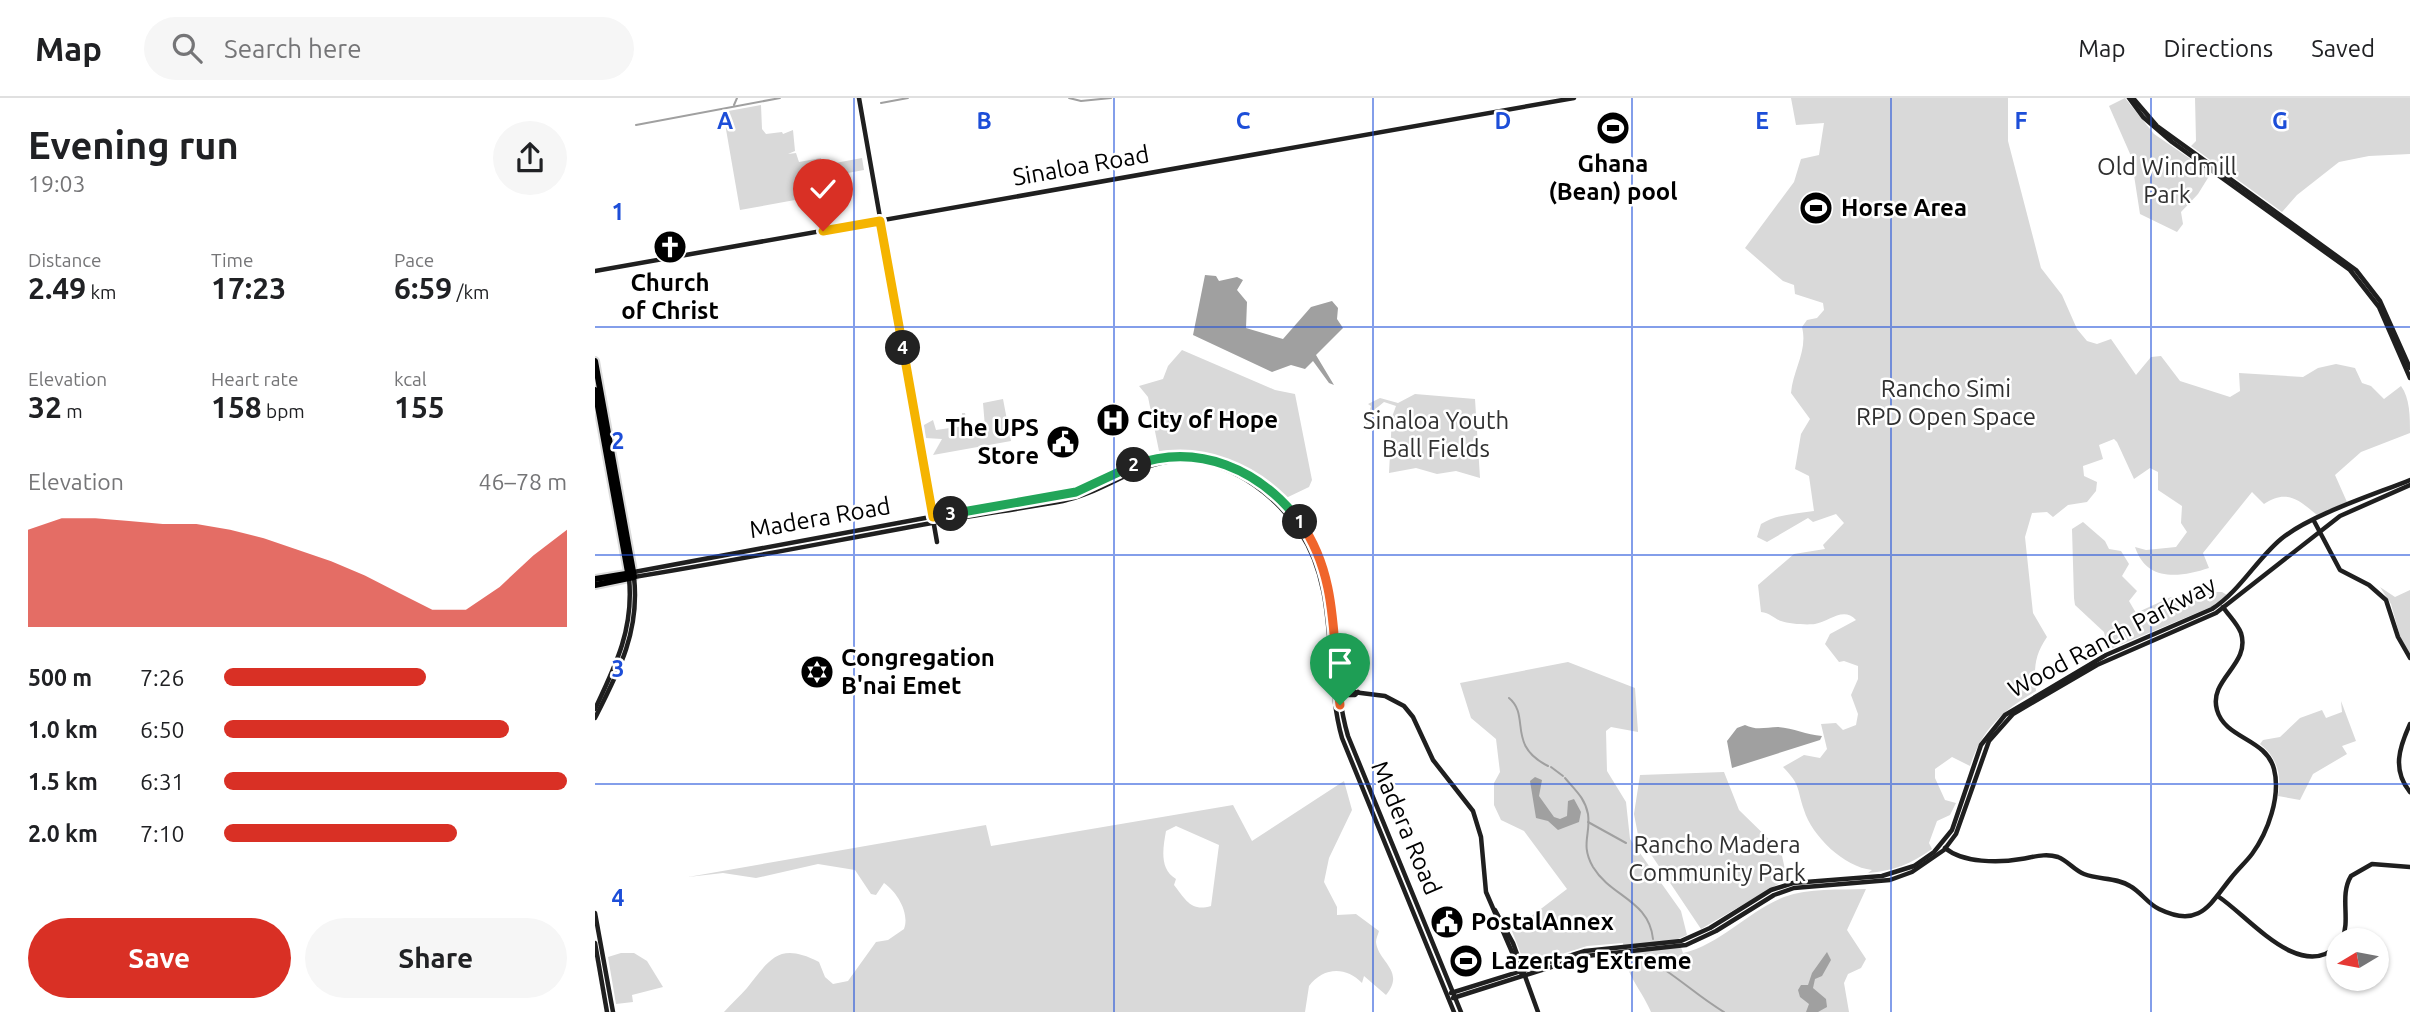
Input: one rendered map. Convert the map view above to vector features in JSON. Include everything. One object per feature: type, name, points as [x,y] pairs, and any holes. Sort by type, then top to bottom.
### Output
[{"type":"main road","points":[[859,98],[937,542]]},
{"type":"main road","name":"Sinaloa Road","points":[[595,271],[1574,98]]},
{"type":"main road","points":[[2131,98],[2157,126],[2356,270],[2380,301],[2410,368]]},
{"type":"main road","points":[[2131,98],[2143,117],[2172,142],[2350,270],[2379,307],[2410,378]]},
{"type":"main road","points":[[595,360],[636,607],[633,634],[618,674],[595,718]]},
{"type":"main road","points":[[595,390],[631,575],[626,636],[618,662],[595,709]]},
{"type":"main road","name":"Madera Road","points":[[595,582],[1076,492],[1159,458],[1205,457],[1241,470],[1283,501],[1306,531],[1319,555],[1330,593],[1336,692]]},
{"type":"main road","name":"Madera Road","points":[[933,520],[1077,497],[1141,468],[1161,462],[1192,461],[1239,475],[1287,514],[1315,560],[1324,593],[1336,692],[1347,753],[1451,996],[1461,1012]]},
{"type":"main road","name":"Wood Ranch Parkway","points":[[2223,606],[2279,541],[2314,521],[2410,480]]},
{"type":"main road","name":"Wood Ranch Parkway","points":[[1451,996],[1522,972],[1585,956],[1686,946],[1784,891],[1805,886],[1890,880],[1926,865],[1945,845],[1956,822],[1981,745],[2005,715],[2106,655],[2223,606],[2340,516],[2410,485]]},
{"type":"main road","points":[[984,513],[1013,507],[1016,503]]},
{"type":"main road","points":[[2314,521],[2340,570],[2369,585],[2386,600],[2398,637],[2410,658]]},
{"type":"main road","points":[[1945,845],[1954,855],[1978,859],[2052,856],[2086,874],[2129,884],[2158,908],[2183,915],[2203,911],[2219,897],[2261,840],[2276,784],[2273,765],[2266,752],[2227,726],[2217,709],[2217,690],[2236,665],[2242,647],[2239,630],[2223,606]]},
{"type":"main road","points":[[1336,692],[1385,696],[1409,712],[1437,766],[1467,801],[1479,828],[1482,873],[1493,909],[1507,930],[1538,1012]]},
{"type":"main road","points":[[2410,724],[2398,761],[2400,776],[2410,792]]},
{"type":"main road","points":[[2346,928],[2345,887],[2355,872],[2372,864],[2410,867]]},
{"type":"main road","points":[[2219,897],[2259,930],[2298,955],[2316,957],[2326,952]]},
{"type":"main road","points":[[595,913],[613,1012]]},
{"type":"main road","points":[[595,943],[607,1012]]},
{"type":"main road","name":"Madera Road","points":[[1451,996],[1454,1012]]},
{"type":"green space","name":"Rancho Simi RPD Open Space","points":[[1791,98],[2008,98],[2008,141],[2041,268],[2062,295],[2077,329],[2087,341],[2097,344],[2111,339],[2136,375],[2151,357],[2161,356],[2180,381],[2230,397],[2240,391],[2239,373],[2303,377],[2318,368],[2336,364],[2355,368],[2362,383],[2371,386],[2384,399],[2401,386],[2410,414],[2410,433],[2361,452],[2335,475],[2347,502],[2317,515],[2293,498],[2280,497],[2264,504],[2252,492],[2203,553],[2209,568],[2187,574],[2156,572],[2140,559],[2135,547],[2146,550],[2176,547],[2187,532],[2181,523],[2182,506],[2158,490],[2158,472],[2150,468],[2134,479],[2114,439],[2099,445],[2103,459],[2083,466],[2084,476],[2097,482],[2096,491],[2087,502],[2068,505],[2053,517],[2047,512],[2032,513],[2025,537],[2033,613],[2047,637],[2036,663],[2036,691],[2004,713],[1987,731],[1970,766],[1952,757],[1935,769],[1935,778],[1945,800],[1956,803],[1950,815],[1937,821],[1929,843],[1932,849],[1901,866],[1868,873],[1872,870],[1861,868],[1840,857],[1822,840],[1808,820],[1795,783],[1783,767],[1804,755],[1820,758],[1827,749],[1821,724],[1836,723],[1843,730],[1856,725],[1858,714],[1851,695],[1858,679],[1858,666],[1839,662],[1825,644],[1830,634],[1856,620],[1846,614],[1815,624],[1781,621],[1761,612],[1758,585],[1794,554],[1825,549],[1823,545],[1844,523],[1836,514],[1813,522],[1808,518],[1767,542],[1757,537],[1761,524],[1767,521],[1814,511],[1809,476],[1795,469],[1801,434],[1810,419],[1791,393],[1802,352],[1802,327],[1807,320],[1817,318],[1824,310],[1823,303],[1795,294],[1794,285],[1783,281],[1745,248],[1794,182],[1801,159],[1819,155],[1824,123],[1796,125]]},
{"type":"green space","name":"Old Windmill Park","points":[[2125,98],[2154,134],[2211,173],[2198,194],[2181,212],[2183,224],[2177,232],[2140,214],[2131,156],[2109,106]]},
{"type":"green space","points":[[2195,98],[2410,98],[2410,154],[2369,156],[2339,162],[2297,195],[2282,212],[2191,146],[2196,141]]},
{"type":"green space","points":[[761,105],[762,129],[766,134],[783,134],[793,130],[795,151],[788,154],[796,153],[799,162],[821,158],[822,161],[828,160],[830,164],[862,158],[864,170],[804,181],[806,198],[740,210],[723,112]]},
{"type":"green space","points":[[1182,350],[1275,390],[1295,394],[1312,480],[1309,487],[1286,498],[1257,475],[1228,460],[1197,452],[1159,451],[1148,397],[1139,386],[1163,379],[1168,366]]},
{"type":"green space","name":"Sinaloa Youth Ball Fields","points":[[1415,394],[1475,399],[1480,478],[1456,471],[1437,474],[1416,468],[1389,473],[1392,417],[1396,406],[1384,402],[1373,411],[1364,432],[1371,406],[1368,404],[1380,398],[1398,403]]},
{"type":"green space","points":[[1003,399],[1011,441],[933,455],[942,439],[925,438],[924,425],[933,420],[936,430],[964,426],[962,413],[965,413],[967,425],[982,423],[985,427],[983,403]]},
{"type":"green space","points":[[2083,522],[2105,541],[2109,549],[2121,551],[2129,564],[2122,576],[2137,591],[2129,601],[2136,613],[2171,597],[2184,601],[2211,592],[2227,595],[2211,607],[2108,650],[2104,632],[2075,605],[2072,529]]},
{"type":"green space","points":[[2380,587],[2395,597],[2410,590],[2410,656],[2401,640],[2391,604]]},
{"type":"green space","points":[[1568,662],[1635,688],[1638,732],[1611,727],[1606,731],[1607,771],[1626,802],[1630,839],[1681,911],[1687,935],[1678,939],[1683,953],[1710,942],[1758,910],[1784,897],[1814,891],[1866,889],[1847,930],[1866,959],[1861,968],[1848,974],[1844,983],[1849,1012],[1651,1012],[1629,972],[1623,943],[1587,946],[1534,963],[1530,958],[1522,957],[1512,931],[1567,889],[1524,831],[1501,820],[1494,805],[1494,783],[1500,772],[1496,739],[1471,718],[1460,683]]},
{"type":"green space","points":[[2341,701],[2356,741],[2342,746],[2347,754],[2313,774],[2300,800],[2278,796],[2277,767],[2271,755],[2260,744],[2263,740],[2280,737],[2300,718],[2322,710],[2326,718],[2342,712]]},
{"type":"green space","name":"Rancho Madera Community Park","points":[[1724,772],[1739,810],[1781,851],[1787,879],[1701,929],[1638,835],[1634,814],[1640,775]]},
{"type":"green space","points":[[1344,781],[1352,810],[1329,858],[1324,882],[1337,907],[1337,915],[1356,914],[1379,931],[1376,941],[1378,949],[1393,979],[1386,995],[1364,976],[1362,983],[1356,977],[1335,971],[1321,975],[1309,986],[1305,1012],[724,1012],[770,961],[785,954],[794,953],[819,962],[825,977],[833,984],[848,981],[876,942],[888,940],[904,929],[904,910],[898,897],[884,883],[876,895],[871,894],[855,870],[818,864],[756,878],[723,873],[688,877],[986,825],[991,846],[1233,805],[1252,841]],"holes":[[[1176,826],[1219,845],[1211,906],[1194,906],[1174,885],[1176,879],[1167,870],[1163,851],[1166,831]]]},
{"type":"green space","points":[[634,953],[647,961],[663,987],[632,995],[633,1002],[616,1004],[608,957]]},
{"type":"shaded area","points":[[1205,275],[1216,276],[1219,281],[1237,277],[1243,280],[1237,290],[1247,302],[1246,328],[1283,339],[1311,307],[1332,301],[1338,308],[1337,319],[1343,328],[1316,355],[1334,385],[1329,383],[1313,361],[1305,369],[1291,365],[1272,372],[1193,335]]},
{"type":"shaded area","points":[[1745,725],[1758,728],[1778,727],[1822,736],[1820,740],[1732,768],[1727,741],[1737,728]]},
{"type":"shaded area","points":[[1535,777],[1542,780],[1539,796],[1554,817],[1560,819],[1567,816],[1568,801],[1574,799],[1581,812],[1579,822],[1558,830],[1548,821],[1536,818],[1530,781]]},
{"type":"shaded area","points":[[1827,952],[1831,960],[1822,976],[1815,979],[1813,988],[1826,999],[1827,1007],[1818,1012],[1806,1012],[1809,1004],[1800,997],[1798,990],[1801,985],[1808,985],[1812,973]]},
{"type":"waterway","points":[[734,105],[737,98]]},
{"type":"waterway","points":[[636,125],[780,98]]},
{"type":"waterway","points":[[881,103],[908,98]]},
{"type":"waterway","points":[[1069,98],[1081,101],[1111,98]]},
{"type":"waterway","points":[[1509,698],[1518,713],[1527,749],[1548,766]]},
{"type":"waterway","points":[[1551,767],[1563,776]]},
{"type":"waterway","points":[[1565,778],[1587,808],[1587,852],[1593,867],[1609,885],[1637,907],[1650,926],[1653,939]]},
{"type":"waterway","points":[[1588,822],[1626,843]]},
{"type":"waterway","points":[[1654,959],[1663,968]]},
{"type":"waterway","points":[[1665,970],[1724,1012]]},
{"type":"place","name":"Ghana (Bean) pool","points":[[1613,128]]},
{"type":"place","name":"Horse Area","points":[[1816,208]]},
{"type":"place","name":"Church of Christ","points":[[670,247]]},
{"type":"place","name":"City of Hope","points":[[1113,420]]},
{"type":"place","name":"The UPS Store","points":[[1063,442]]},
{"type":"place","name":"Congregation B'nai Emet","points":[[817,672]]},
{"type":"place","name":"PostalAnnex","points":[[1447,922]]},
{"type":"place","name":"Lazertag Extreme","points":[[1466,961]]},
{"type":"route","points":[[823,231],[880,221],[933,517],[1076,492],[1159,458],[1205,457],[1241,470],[1283,501],[1306,531],[1319,555],[1329,585],[1340,705]]}]
